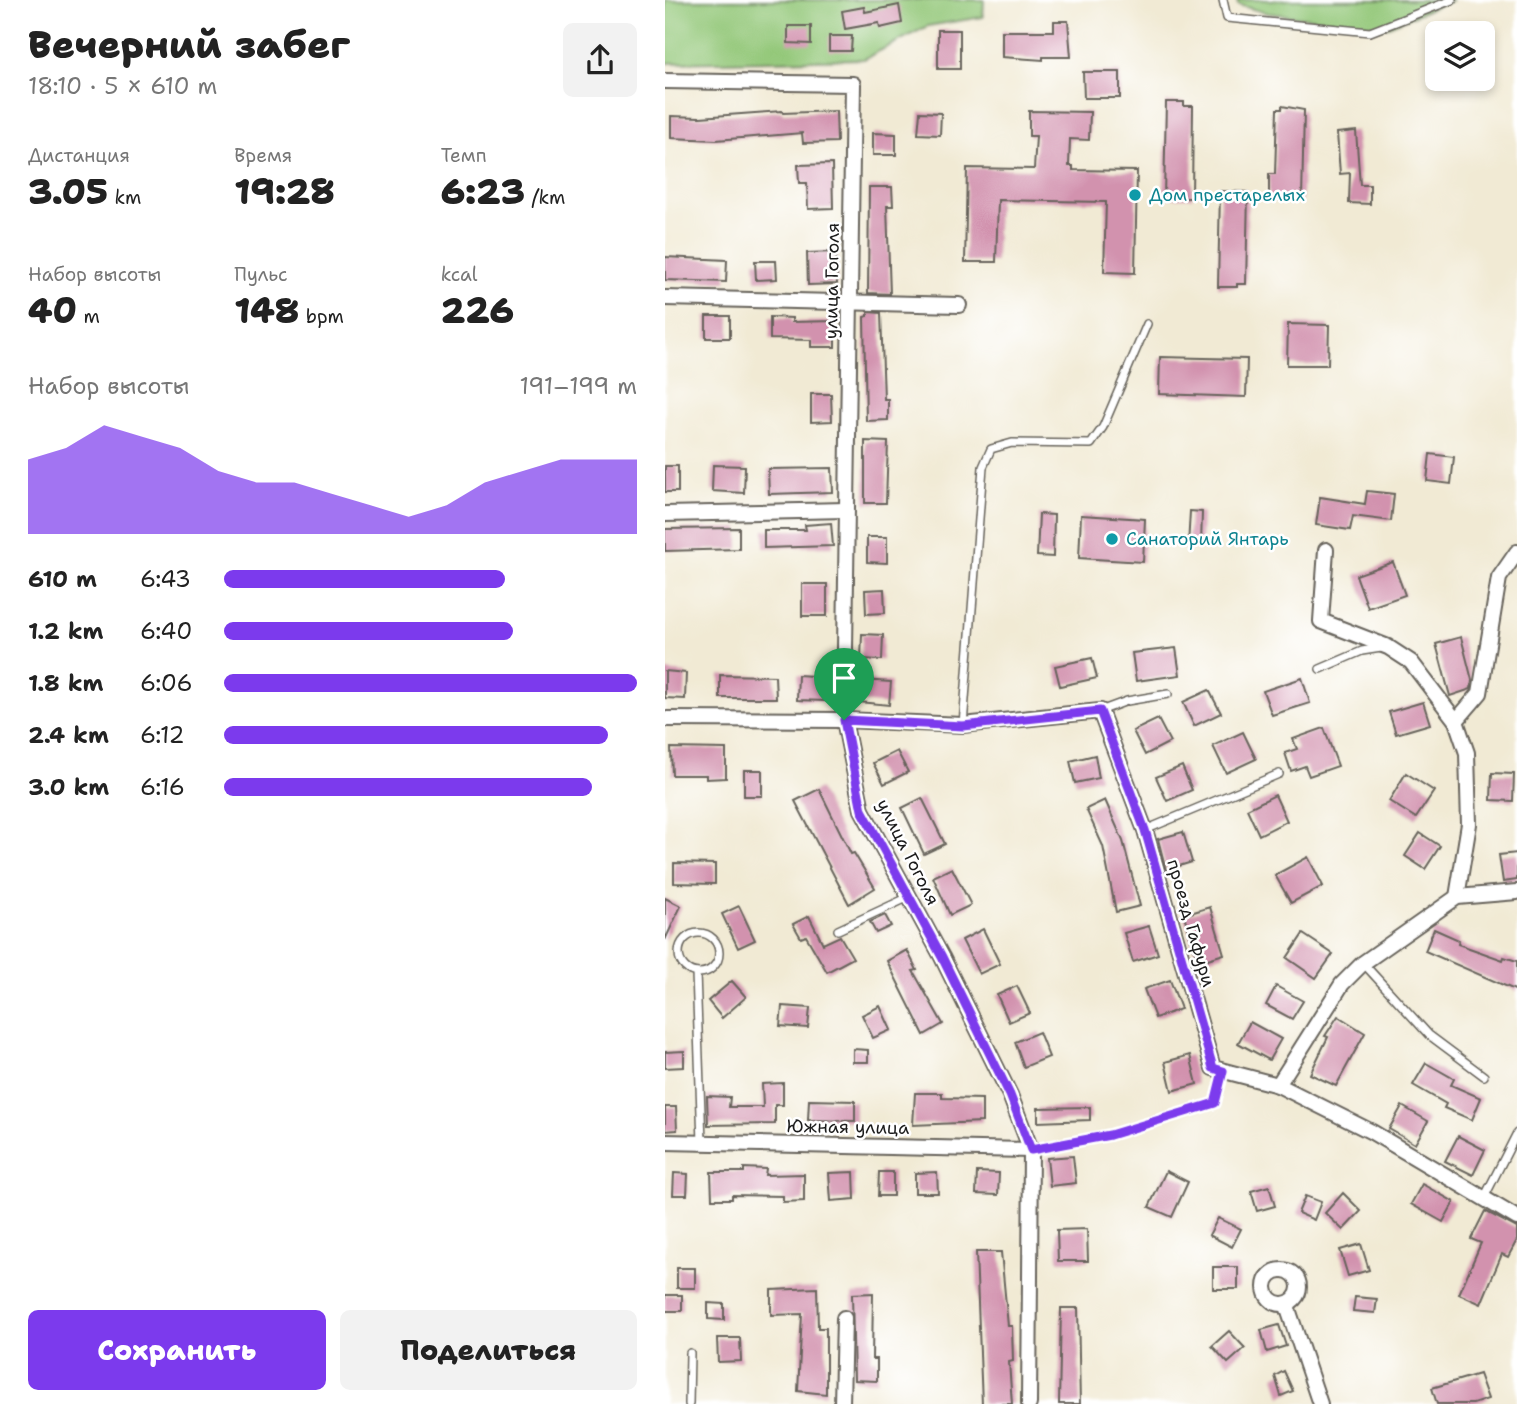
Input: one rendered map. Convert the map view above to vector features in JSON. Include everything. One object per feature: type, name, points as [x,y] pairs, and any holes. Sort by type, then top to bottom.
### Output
[{"type":"street","name":"улица Гоголя","points":[[665,81],[853,84],[844,720],[862,810],[1010,1095],[1031,1150],[1029,1404]]},
{"type":"street","points":[[665,298],[851,305],[959,305]]},
{"type":"street","points":[[665,514],[846,510]]},
{"type":"street","points":[[1326,550],[1321,621],[1388,647],[1411,662],[1456,721],[1467,753],[1469,824],[1457,897]]},
{"type":"street","points":[[1456,721],[1480,693],[1499,578],[1517,552]]},
{"type":"street","points":[[665,719],[844,720],[963,726],[1100,711]]},
{"type":"street","name":"проезд Гафури","points":[[1100,711],[1145,830],[1213,1068],[1223,1071]]},
{"type":"street","points":[[1277,1085],[1342,984],[1363,963],[1457,897],[1517,892]]},
{"type":"street","points":[[1223,1071],[1277,1085],[1372,1132],[1517,1218]]},
{"type":"street","name":"Южная улица","points":[[665,1142],[1031,1150]]},
{"type":"street","points":[[1287,1306],[1320,1404]]},
{"type":"street","points":[[842,1404],[843,1318]]},
{"type":"lane","points":[[1223,0],[1227,18],[1370,32],[1452,0]]},
{"type":"lane","points":[[963,726],[983,467],[991,449],[1012,443],[1091,444],[1103,427],[1147,324]]},
{"type":"lane","points":[[1320,669],[1362,651],[1388,647]]},
{"type":"lane","points":[[1100,711],[1127,701],[1168,694]]},
{"type":"lane","points":[[1145,830],[1279,774]]},
{"type":"lane","points":[[838,930],[909,896]]},
{"type":"lane","points":[[701,934],[712,939],[719,956],[714,967],[696,973],[684,967],[679,955],[688,937],[701,934]]},
{"type":"lane","points":[[1363,963],[1429,1035],[1484,1076]]},
{"type":"lane","points":[[696,973],[702,1142]]},
{"type":"lane","points":[[1483,1200],[1517,1133]]},
{"type":"lane","points":[[689,1353],[689,1404]]},
{"type":"path","points":[[1031,1150],[1123,1132],[1215,1103],[1223,1071]]},
{"type":"green space","points":[[665,0],[984,0],[983,17],[928,26],[864,59],[665,63]]},
{"type":"green space","points":[[1237,0],[1452,0],[1386,27],[1267,13],[1238,5]]},
{"type":"building","points":[[899,5],[902,23],[880,28],[879,23],[845,29],[842,11],[864,7],[865,12]]},
{"type":"building","points":[[1054,21],[1068,21],[1071,57],[1043,57],[1043,60],[1002,57],[1002,31],[1054,31]]},
{"type":"building","points":[[788,26],[811,26],[811,44],[788,43]]},
{"type":"building","points":[[938,30],[960,30],[960,69],[938,69]]},
{"type":"building","points":[[829,36],[852,36],[851,51],[829,51]]},
{"type":"building","points":[[1083,72],[1120,72],[1120,98],[1084,98]]},
{"type":"building","points":[[1166,102],[1184,102],[1184,106],[1193,106],[1192,198],[1164,198]]},
{"type":"building","points":[[1282,106],[1304,110],[1302,200],[1269,200],[1269,174],[1275,174],[1277,109],[1282,109]]},
{"type":"building","points":[[782,111],[836,111],[837,142],[803,143],[802,133],[716,140],[671,138],[671,116],[700,117]]},
{"type":"building","points":[[1029,111],[1090,112],[1089,140],[1070,139],[1069,166],[1073,166],[1073,170],[1137,171],[1135,273],[1104,272],[1106,202],[998,200],[996,262],[965,262],[967,168],[1034,169],[1036,136],[1029,136]]},
{"type":"building","points":[[920,112],[941,113],[940,135],[918,134]]},
{"type":"building","points":[[1356,131],[1360,185],[1370,185],[1370,204],[1349,203],[1350,173],[1340,174],[1337,133]]},
{"type":"building","points":[[873,133],[896,134],[896,155],[873,155]]},
{"type":"building","points":[[832,164],[833,208],[808,209],[807,183],[799,183],[798,165]]},
{"type":"building","points":[[869,187],[892,187],[893,206],[887,206],[890,294],[868,293]]},
{"type":"building","points":[[1220,191],[1248,192],[1246,284],[1237,284],[1237,287],[1218,287]]},
{"type":"building","points":[[836,252],[837,284],[808,285],[807,253]]},
{"type":"building","points":[[665,257],[727,260],[726,282],[665,280]]},
{"type":"building","points":[[755,261],[776,261],[777,279],[756,280]]},
{"type":"building","points":[[868,312],[881,313],[884,399],[888,399],[888,420],[866,421],[864,317],[868,316]]},
{"type":"building","points":[[706,316],[730,316],[730,338],[706,338]]},
{"type":"building","points":[[770,317],[792,318],[792,322],[835,321],[835,347],[811,347],[811,340],[770,339]]},
{"type":"building","points":[[1288,324],[1329,325],[1328,365],[1287,365]]},
{"type":"building","points":[[1160,357],[1247,359],[1246,397],[1159,394]]},
{"type":"building","points":[[811,394],[831,394],[832,421],[811,422]]},
{"type":"building","points":[[865,441],[888,442],[886,503],[865,503]]},
{"type":"building","points":[[1430,454],[1454,457],[1451,484],[1427,481]]},
{"type":"building","points":[[713,465],[745,466],[744,493],[712,491]]},
{"type":"building","points":[[665,466],[678,466],[678,492],[665,492]]},
{"type":"building","points":[[832,468],[833,492],[769,494],[768,469]]},
{"type":"building","points":[[1367,491],[1394,494],[1391,521],[1353,516],[1350,530],[1316,525],[1320,497],[1365,504]]},
{"type":"building","points":[[1190,511],[1202,512],[1201,546],[1188,546]]},
{"type":"building","points":[[1039,514],[1054,515],[1053,557],[1037,556]]},
{"type":"building","name":"Санаторий Янтарь","points":[[1081,515],[1145,519],[1143,562],[1079,558]]},
{"type":"building","points":[[831,523],[833,546],[764,548],[764,530],[806,530],[805,525]]},
{"type":"building","points":[[739,528],[739,549],[665,551],[665,529]]},
{"type":"building","points":[[867,537],[887,537],[887,563],[867,562]]},
{"type":"building","points":[[1393,562],[1405,595],[1368,608],[1356,575]]},
{"type":"building","points":[[802,584],[827,584],[827,616],[802,616]]},
{"type":"building","points":[[884,589],[885,613],[866,614],[865,590]]},
{"type":"building","points":[[862,634],[883,635],[882,660],[861,659]]},
{"type":"building","points":[[1461,637],[1472,680],[1471,689],[1450,696],[1436,644]]},
{"type":"building","points":[[1176,648],[1180,675],[1136,681],[1132,653]]},
{"type":"building","points":[[1092,658],[1097,678],[1060,686],[1055,666]]},
{"type":"building","points":[[665,671],[686,673],[685,699],[665,698]]},
{"type":"building","points":[[720,675],[775,676],[776,698],[720,698]]},
{"type":"building","points":[[798,675],[827,677],[826,701],[797,700]]},
{"type":"building","points":[[1302,678],[1310,703],[1272,715],[1263,691]]},
{"type":"building","points":[[861,680],[891,682],[889,705],[859,702]]},
{"type":"building","points":[[1209,690],[1221,713],[1194,726],[1183,702]]},
{"type":"building","points":[[1423,702],[1430,724],[1396,734],[1389,712]]},
{"type":"building","points":[[1158,719],[1170,742],[1145,755],[1133,731]]},
{"type":"building","points":[[1324,728],[1338,766],[1309,776],[1305,766],[1291,771],[1285,753],[1297,749],[1293,739]]},
{"type":"building","points":[[1243,732],[1256,759],[1226,773],[1213,746]]},
{"type":"building","points":[[671,748],[726,749],[726,778],[706,779],[706,775],[672,775]]},
{"type":"building","points":[[897,751],[908,772],[884,784],[873,763]]},
{"type":"building","points":[[1095,755],[1099,778],[1075,783],[1070,761]]},
{"type":"building","points":[[1182,766],[1192,790],[1167,801],[1156,777]]},
{"type":"building","points":[[744,770],[762,770],[762,796],[744,796]]},
{"type":"building","points":[[1406,773],[1434,791],[1416,818],[1389,801]]},
{"type":"building","points":[[1492,773],[1514,774],[1513,801],[1491,800]]},
{"type":"building","points":[[819,789],[851,854],[854,853],[875,888],[849,904],[795,801]]},
{"type":"building","points":[[1275,795],[1287,821],[1259,835],[1247,809]]},
{"type":"building","points":[[922,798],[945,844],[924,854],[902,808]]},
{"type":"building","points":[[1105,800],[1123,841],[1140,906],[1116,912],[1103,846],[1086,809]]},
{"type":"building","points":[[1183,832],[1192,862],[1166,870],[1158,839]]},
{"type":"building","points":[[1420,833],[1440,846],[1425,869],[1405,856]]},
{"type":"building","points":[[1517,853],[1517,880],[1503,882],[1499,855]]},
{"type":"building","points":[[1308,857],[1323,886],[1291,903],[1275,875]]},
{"type":"building","points":[[674,863],[715,864],[715,884],[674,883]]},
{"type":"building","points":[[952,868],[971,905],[950,915],[933,877]]},
{"type":"building","points":[[665,898],[681,906],[665,940]]},
{"type":"building","points":[[739,906],[755,940],[738,948],[722,914]]},
{"type":"building","points":[[1210,907],[1224,954],[1198,962],[1184,915]]},
{"type":"building","points":[[885,915],[891,926],[876,933],[870,922]]},
{"type":"building","points":[[809,916],[823,944],[840,936],[853,958],[827,972],[806,936],[801,938],[793,924]]},
{"type":"building","points":[[1149,926],[1158,954],[1133,962],[1124,933]]},
{"type":"building","points":[[983,929],[1000,964],[979,974],[962,940]]},
{"type":"building","points":[[1434,929],[1459,940],[1458,944],[1503,960],[1504,957],[1517,961],[1517,991],[1425,951]]},
{"type":"building","points":[[1303,934],[1333,954],[1316,978],[1287,958]]},
{"type":"building","points":[[907,950],[917,970],[913,971],[943,1024],[924,1035],[887,961]]},
{"type":"building","points":[[1170,980],[1181,1009],[1155,1018],[1144,989]]},
{"type":"building","points":[[732,981],[746,997],[722,1018],[708,1001]]},
{"type":"building","points":[[1017,986],[1030,1013],[1009,1022],[997,995]]},
{"type":"building","points":[[1276,986],[1303,1001],[1292,1019],[1266,1005]]},
{"type":"building","points":[[782,1006],[810,1008],[808,1028],[780,1026]]},
{"type":"building","points":[[880,1006],[891,1030],[873,1038],[862,1015]]},
{"type":"building","points":[[1338,1016],[1365,1033],[1336,1086],[1310,1074],[1328,1037],[1325,1036]]},
{"type":"building","points":[[1250,1022],[1281,1039],[1269,1060],[1238,1043]]},
{"type":"building","points":[[1039,1032],[1049,1057],[1024,1067],[1015,1042]]},
{"type":"building","points":[[853,1049],[868,1050],[868,1062],[853,1062]]},
{"type":"building","points":[[684,1051],[684,1067],[665,1068],[665,1052]]},
{"type":"building","points":[[1190,1055],[1197,1084],[1172,1091],[1165,1062]]},
{"type":"building","points":[[1426,1063],[1454,1079],[1451,1085],[1481,1098],[1472,1120],[1444,1108],[1446,1104],[1413,1085]]},
{"type":"building","points":[[783,1083],[783,1105],[775,1105],[775,1124],[708,1125],[707,1096],[730,1097],[729,1107],[763,1107],[762,1084]]},
{"type":"building","points":[[915,1093],[942,1093],[942,1098],[982,1099],[982,1122],[913,1125]]},
{"type":"building","points":[[809,1100],[855,1101],[855,1121],[808,1120]]},
{"type":"building","points":[[1402,1106],[1428,1121],[1415,1144],[1389,1129]]},
{"type":"building","points":[[665,1107],[676,1107],[677,1130],[665,1131]]},
{"type":"building","points":[[1090,1107],[1090,1120],[1038,1122],[1038,1108]]},
{"type":"building","points":[[1458,1136],[1485,1150],[1473,1175],[1445,1161]]},
{"type":"building","points":[[1073,1156],[1076,1183],[1050,1186],[1047,1158]]},
{"type":"building","points":[[744,1168],[766,1169],[765,1175],[804,1174],[804,1201],[783,1202],[783,1196],[732,1195],[732,1199],[712,1199],[711,1172],[744,1172]]},
{"type":"building","points":[[1166,1171],[1188,1182],[1172,1217],[1149,1207]]},
{"type":"building","points":[[854,1172],[855,1199],[831,1201],[829,1173]]},
{"type":"building","points":[[879,1172],[893,1172],[893,1196],[878,1196]]},
{"type":"building","points":[[937,1172],[938,1193],[915,1193],[915,1173]]},
{"type":"building","points":[[977,1172],[999,1173],[998,1195],[976,1194]]},
{"type":"building","points":[[674,1173],[688,1174],[687,1195],[673,1195]]},
{"type":"building","points":[[1422,1184],[1454,1202],[1443,1222],[1411,1204]]},
{"type":"building","points":[[1269,1186],[1275,1206],[1257,1211],[1251,1191]]},
{"type":"building","points":[[1343,1193],[1361,1211],[1343,1230],[1325,1213]]},
{"type":"building","points":[[1305,1196],[1321,1202],[1314,1220],[1298,1213]]},
{"type":"building","points":[[1485,1211],[1517,1228],[1517,1240],[1508,1257],[1502,1254],[1481,1304],[1459,1294],[1481,1243],[1471,1239]]},
{"type":"building","points":[[1218,1218],[1241,1229],[1232,1247],[1209,1235]]},
{"type":"building","points":[[1087,1229],[1088,1261],[1058,1261],[1057,1230]]},
{"type":"building","points":[[1361,1244],[1369,1270],[1348,1276],[1340,1250]]},
{"type":"building","points":[[976,1252],[1001,1252],[1008,1326],[1012,1326],[1013,1361],[1009,1362],[1012,1404],[982,1404]]},
{"type":"building","points":[[1213,1267],[1238,1267],[1238,1289],[1213,1289]]},
{"type":"building","points":[[677,1268],[695,1268],[695,1288],[677,1288]]},
{"type":"building","points":[[817,1288],[818,1328],[826,1328],[826,1394],[798,1391],[802,1314],[771,1315],[771,1290]]},
{"type":"building","points":[[873,1293],[872,1359],[877,1359],[877,1381],[854,1380],[852,1294]]},
{"type":"building","points":[[665,1295],[682,1295],[682,1311],[665,1311]]},
{"type":"building","points":[[1355,1297],[1377,1299],[1375,1313],[1353,1311]]},
{"type":"building","points":[[708,1303],[724,1304],[724,1320],[708,1319]]},
{"type":"building","points":[[1061,1308],[1078,1308],[1080,1404],[1059,1404]]},
{"type":"building","points":[[1279,1325],[1286,1346],[1267,1352],[1261,1330]]},
{"type":"building","points":[[1229,1331],[1245,1348],[1228,1363],[1212,1346]]},
{"type":"building","points":[[717,1338],[740,1338],[741,1361],[718,1362]]},
{"type":"building","points":[[1284,1371],[1293,1391],[1281,1396],[1275,1376]]},
{"type":"building","points":[[1479,1374],[1488,1399],[1473,1404],[1437,1404],[1432,1388]]},
{"type":"place","name":"Дом престарелых","points":[[1135,195]]},
{"type":"place","name":"Санаторий Янтарь","points":[[1112,539]]},
{"type":"route","points":[[1100,711],[1145,830],[1213,1068],[1223,1071],[1215,1103],[1110,1135],[1031,1150],[1010,1095],[942,957],[862,810],[844,720],[963,726],[1100,711]]}]
